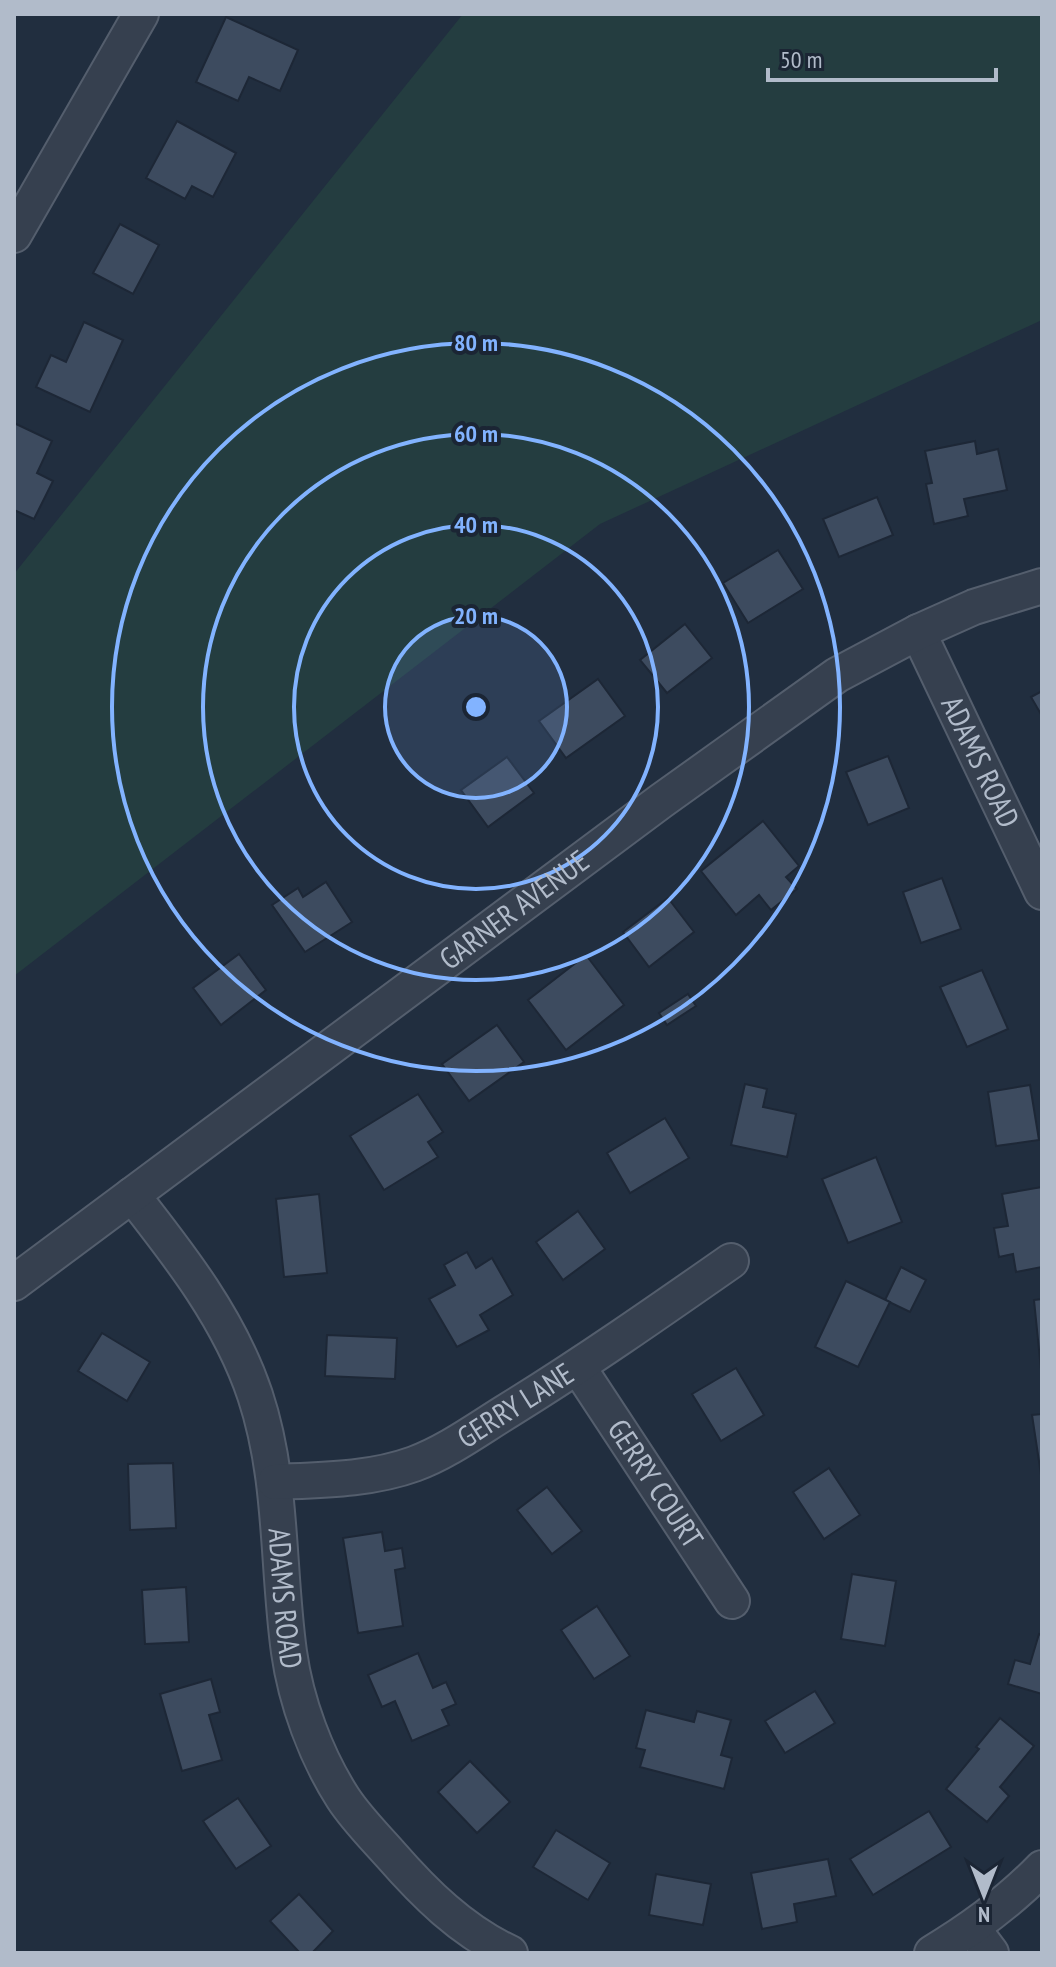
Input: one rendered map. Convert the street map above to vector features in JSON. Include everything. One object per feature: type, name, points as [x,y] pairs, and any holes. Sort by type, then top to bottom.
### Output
[{"type":"street","points":[[17,223],[141,14]]},
{"type":"street","name":"GARNER AVENUE","points":[[14,1283],[837,675],[918,632],[974,607],[1042,586]]},
{"type":"street","name":"ADAMS ROAD","points":[[918,632],[1042,892]]},
{"type":"street","name":"ADAMS ROAD","points":[[132,1195],[198,1282],[255,1393],[275,1482],[289,1655],[307,1721],[324,1764],[344,1799],[409,1877],[453,1918],[510,1953]]},
{"type":"street","name":"GERRY LANE","points":[[275,1482],[385,1472],[441,1452],[578,1367],[731,1261]]},
{"type":"street","name":"GERRY COURT","points":[[578,1367],[732,1601]]},
{"type":"street","points":[[932,1953],[982,1941],[1042,1868]]},
{"type":"green space","points":[[463,14],[1042,14],[1042,320],[600,524],[14,976],[14,574]]},
{"type":"building","points":[[226,17],[298,50],[280,91],[249,77],[238,101],[196,82]]},
{"type":"building","points":[[177,121],[236,153],[213,197],[192,186],[185,199],[146,178]]},
{"type":"building","points":[[120,224],[159,245],[133,294],[93,273]]},
{"type":"building","points":[[84,322],[123,340],[90,412],[36,387],[51,355],[66,362]]},
{"type":"building","points":[[14,423],[52,441],[37,473],[53,481],[34,519],[14,510]]},
{"type":"building","points":[[975,441],[977,454],[998,449],[1007,490],[964,499],[968,516],[934,524],[926,484],[932,483],[925,451]]},
{"type":"building","points":[[877,497],[893,535],[839,557],[823,519]]},
{"type":"building","points":[[778,550],[803,589],[748,623],[723,583]]},
{"type":"building","points":[[685,624],[712,658],[667,693],[640,660]]},
{"type":"building","points":[[598,679],[625,716],[566,758],[539,721]]},
{"type":"building","points":[[1042,691],[1042,716],[1031,697]]},
{"type":"building","points":[[888,756],[909,808],[868,825],[846,772]]},
{"type":"building","points":[[507,757],[534,793],[488,827],[461,790]]},
{"type":"building","points":[[763,821],[799,866],[786,877],[797,889],[771,910],[759,895],[736,915],[701,871]]},
{"type":"building","points":[[942,878],[961,929],[921,943],[903,892]]},
{"type":"building","points":[[326,882],[352,922],[305,952],[272,905],[298,888],[303,897]]},
{"type":"building","points":[[668,898],[694,932],[649,967],[623,932]]},
{"type":"building","points":[[239,954],[266,990],[221,1025],[193,988]]},
{"type":"building","points":[[586,955],[624,1005],[566,1050],[528,1000]]},
{"type":"building","points":[[982,970],[1008,1029],[967,1047],[940,987]]},
{"type":"building","points":[[688,994],[696,1006],[667,1025],[659,1013]]},
{"type":"building","points":[[497,1025],[524,1062],[469,1101],[442,1064]]},
{"type":"building","points":[[745,1084],[767,1089],[763,1107],[796,1114],[787,1157],[731,1145]]},
{"type":"building","points":[[1030,1085],[1039,1140],[996,1146],[988,1092]]},
{"type":"building","points":[[418,1094],[443,1132],[428,1142],[438,1157],[384,1190],[350,1136]]},
{"type":"building","points":[[665,1118],[689,1158],[630,1193],[607,1153]]},
{"type":"building","points":[[876,1157],[902,1222],[848,1243],[822,1179]]},
{"type":"building","points":[[1042,1187],[1042,1267],[1016,1272],[1013,1254],[999,1257],[994,1228],[1008,1226],[1002,1194]]},
{"type":"building","points":[[319,1194],[327,1273],[284,1277],[276,1199]]},
{"type":"building","points":[[578,1211],[605,1249],[563,1280],[536,1242]]},
{"type":"building","points":[[467,1252],[476,1268],[492,1258],[513,1295],[480,1315],[489,1330],[457,1347],[429,1299],[455,1285],[444,1265]]},
{"type":"building","points":[[901,1267],[926,1280],[910,1312],[885,1300]]},
{"type":"building","points":[[846,1281],[890,1302],[858,1367],[815,1347]]},
{"type":"building","points":[[1042,1299],[1042,1369],[1041,1369],[1034,1300]]},
{"type":"building","points":[[102,1333],[150,1362],[127,1401],[78,1371]]},
{"type":"building","points":[[327,1335],[397,1338],[395,1379],[325,1376]]},
{"type":"building","points":[[736,1368],[764,1415],[721,1441],[692,1394]]},
{"type":"building","points":[[1042,1414],[1042,1481],[1032,1415]]},
{"type":"building","points":[[173,1463],[176,1528],[130,1530],[128,1464]]},
{"type":"building","points":[[829,1468],[860,1515],[824,1539],[793,1492]]},
{"type":"building","points":[[547,1487],[582,1531],[552,1554],[517,1510]]},
{"type":"building","points":[[382,1532],[385,1551],[402,1548],[405,1568],[395,1570],[403,1626],[358,1633],[343,1538]]},
{"type":"building","points":[[852,1574],[896,1581],[885,1646],[841,1639]]},
{"type":"building","points":[[186,1587],[189,1642],[145,1644],[142,1590]]},
{"type":"building","points":[[597,1606],[630,1656],[594,1679],[561,1630]]},
{"type":"building","points":[[1039,1634],[1042,1635],[1042,1694],[1008,1684],[1015,1660],[1030,1664]]},
{"type":"building","points":[[418,1653],[433,1688],[446,1682],[456,1704],[442,1710],[449,1725],[412,1741],[395,1701],[382,1707],[368,1675]]},
{"type":"building","points":[[211,1679],[220,1712],[209,1715],[222,1760],[182,1771],[160,1694]]},
{"type":"building","points":[[815,1691],[835,1723],[785,1753],[765,1721]]},
{"type":"building","points":[[646,1710],[694,1722],[697,1711],[731,1720],[721,1755],[732,1758],[724,1789],[640,1767],[645,1750],[636,1748]]},
{"type":"building","points":[[1000,1718],[1034,1746],[1000,1787],[1009,1796],[987,1822],[946,1789]]},
{"type":"building","points":[[470,1761],[510,1802],[477,1833],[438,1792]]},
{"type":"building","points":[[238,1798],[271,1846],[236,1869],[203,1821]]},
{"type":"building","points":[[929,1811],[951,1847],[873,1895],[850,1859]]},
{"type":"building","points":[[556,1830],[610,1863],[588,1900],[533,1867]]},
{"type":"building","points":[[828,1859],[836,1896],[794,1904],[797,1922],[762,1929],[751,1873]]},
{"type":"building","points":[[656,1874],[711,1884],[703,1925],[649,1915]]},
{"type":"building","points":[[299,1894],[333,1931],[312,1953],[300,1953],[270,1921]]}]
